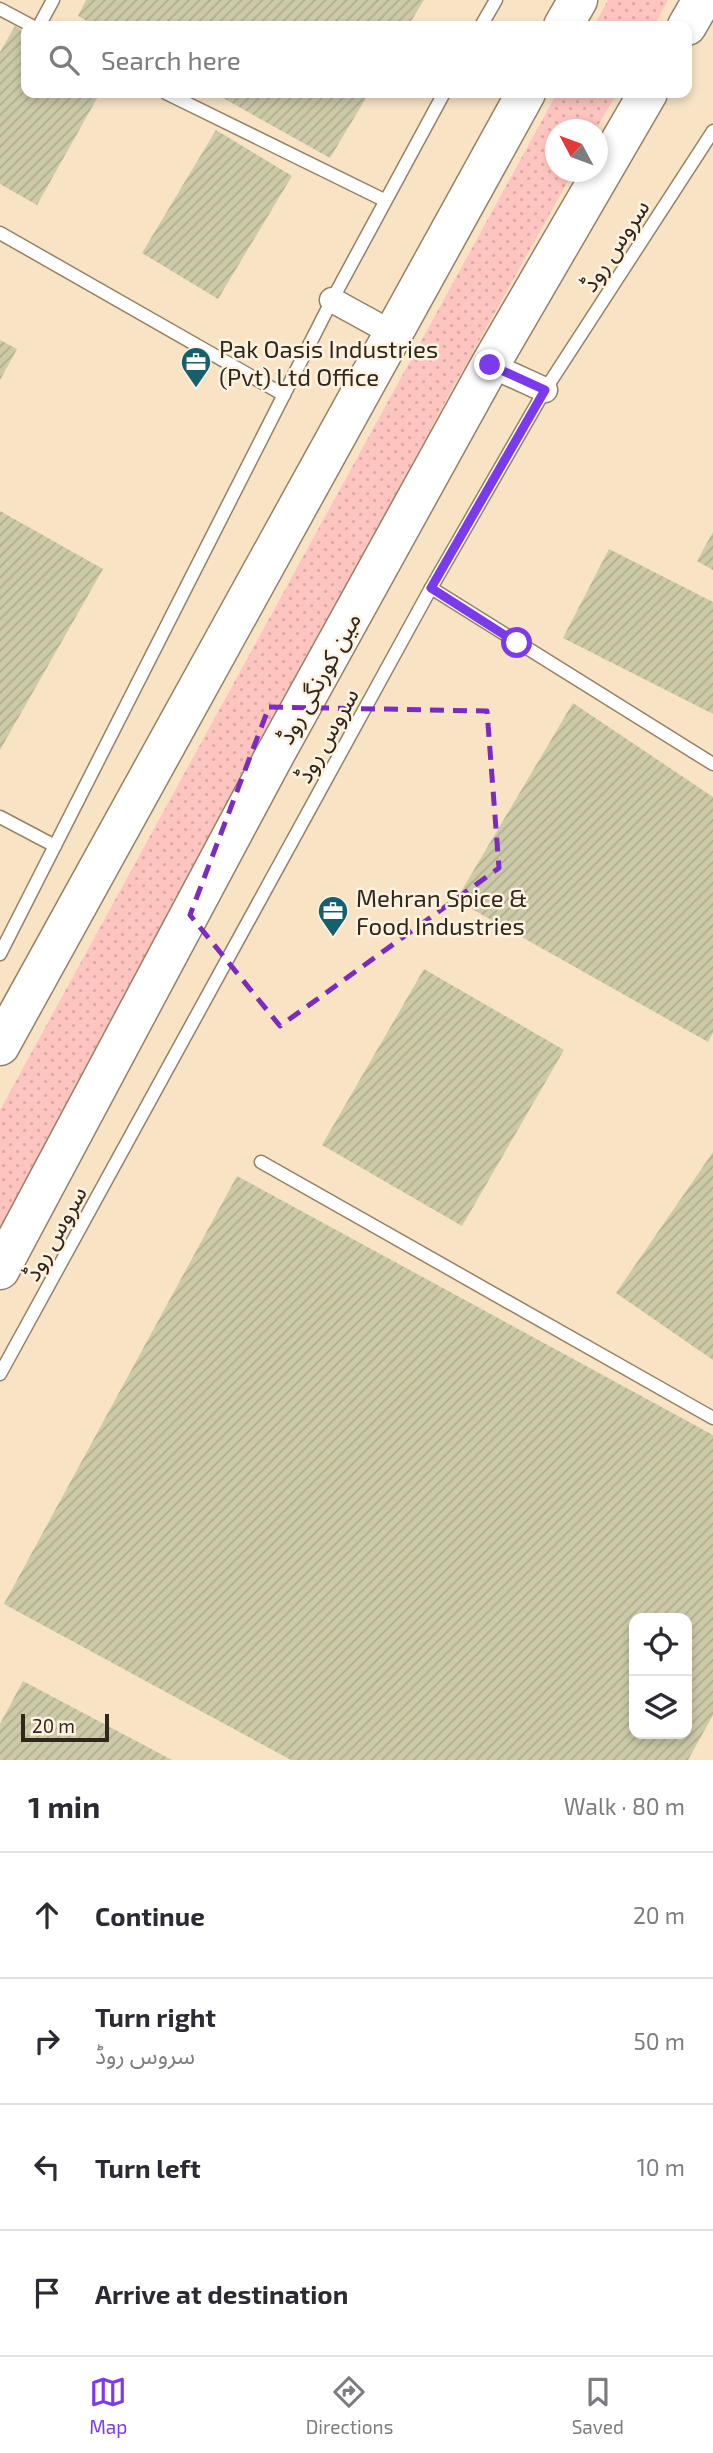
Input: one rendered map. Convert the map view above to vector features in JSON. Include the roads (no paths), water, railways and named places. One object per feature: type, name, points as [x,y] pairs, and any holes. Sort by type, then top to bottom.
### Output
[{"type":"main road","points":[[566,21],[578,0]]},
{"type":"main road","points":[[690,21],[702,0]]},
{"type":"main road","points":[[0,1046],[523,98]]},
{"type":"main road","name":"مین کورنگی روڈ","points":[[0,1270],[279,748],[490,365],[645,98]]},
{"type":"street","points":[[332,300],[392,333]]},
{"type":"street","points":[[490,365],[545,390]]},
{"type":"lane","points":[[42,21],[53,0]]},
{"type":"lane","points":[[484,21],[496,0]]},
{"type":"lane","points":[[0,9],[23,21]]},
{"type":"lane","points":[[176,98],[384,200]]},
{"type":"lane","points":[[0,954],[332,300],[441,98]]},
{"type":"lane","name":"سروس روڈ","points":[[0,1374],[431,588],[545,390],[713,131]]},
{"type":"lane","points":[[0,233],[284,395]]},
{"type":"lane","points":[[431,588],[713,764]]},
{"type":"lane","points":[[0,817],[55,846]]},
{"type":"lane","points":[[261,1162],[713,1418]]},
{"type":"place","name":"Pak Oasis Industries (Pvt) Ltd Office","points":[[196,389]]},
{"type":"place","name":"Mehran Spice & Food Industries","points":[[333,938]]}]
